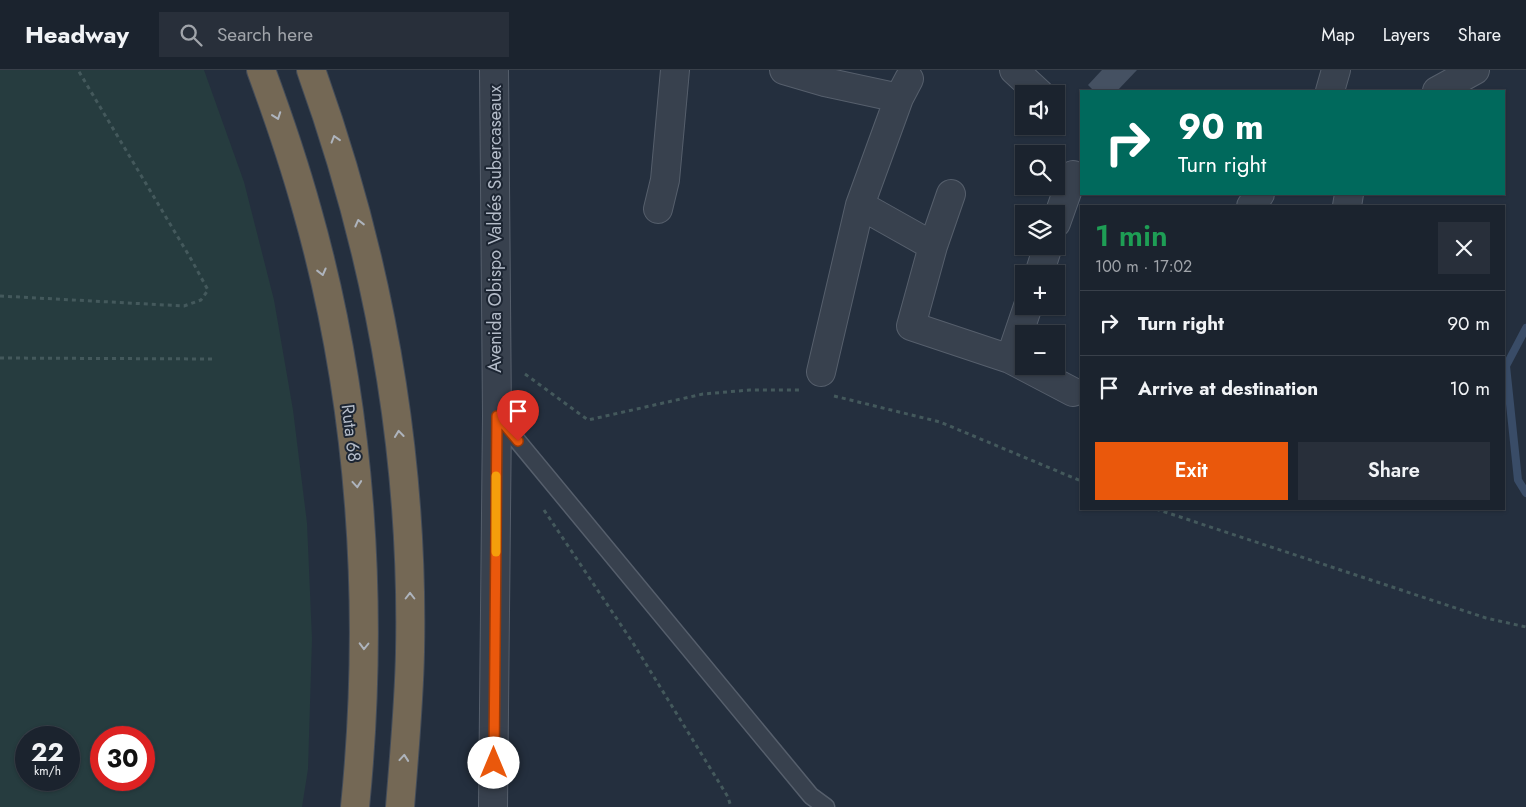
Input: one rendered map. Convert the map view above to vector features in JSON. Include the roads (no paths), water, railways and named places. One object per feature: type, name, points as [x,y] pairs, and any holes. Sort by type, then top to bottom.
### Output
[{"type":"highway","name":"Ruta 68","points":[[261,70],[284,133],[325,281],[342,368],[353,446],[361,525],[364,605],[364,685],[355,807]]},
{"type":"highway","points":[[311,70],[350,186],[368,256],[384,334],[397,413],[406,503],[410,573],[410,644],[400,807]]},
{"type":"street","name":"Avenida Obispo Valdés Subercaseaux","points":[[493,807],[497,416],[494,70]]},
{"type":"street","points":[[658,209],[665,180],[675,70]]},
{"type":"street","points":[[784,70],[825,82],[904,88],[860,206],[818,386]]},
{"type":"street","points":[[1014,70],[1030,85]]},
{"type":"street","points":[[1330,90],[1336,70]]},
{"type":"street","points":[[1346,70],[1349,90]]},
{"type":"street","points":[[1439,90],[1475,70]]},
{"type":"street","points":[[1062,205],[1073,175]]},
{"type":"street","points":[[951,194],[933,246],[911,326],[1010,359],[1073,392]]},
{"type":"street","points":[[860,206],[933,246]]},
{"type":"street","points":[[1010,359],[1025,315]]},
{"type":"lane","points":[[497,416],[811,796],[826,807]]},
{"type":"waterway","points":[[1526,328],[1506,366],[1518,480],[1526,493]]}]
